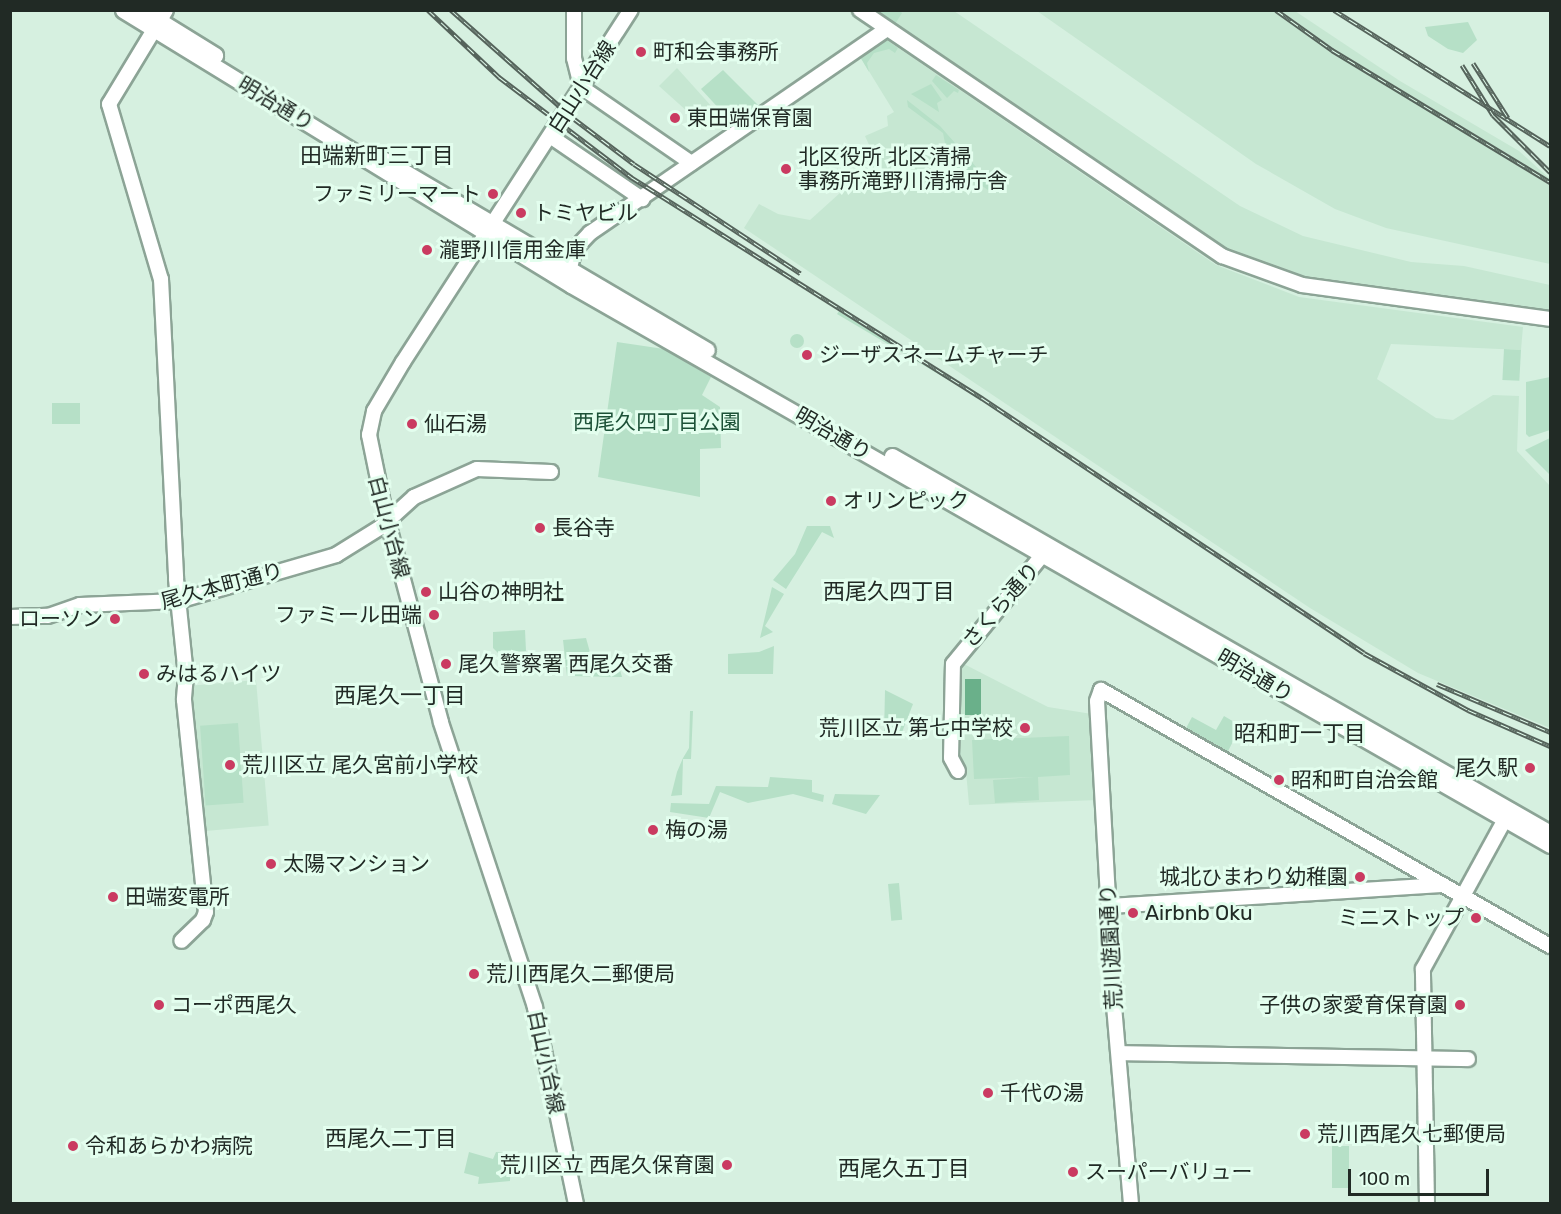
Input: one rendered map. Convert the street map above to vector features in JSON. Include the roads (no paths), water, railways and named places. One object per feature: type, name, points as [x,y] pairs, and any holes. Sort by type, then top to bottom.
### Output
[{"type":"main road","name":"明治通り","points":[[123,10],[160,21]]},
{"type":"main road","name":"明治通り","points":[[142,10],[489,230],[1508,815],[1551,845]]},
{"type":"main road","name":"明治通り","points":[[489,230],[569,271],[1047,550]]},
{"type":"main road","name":"明治通り","points":[[1508,815],[1551,833]]},
{"type":"street","points":[[574,10],[574,58],[581,87],[691,163]]},
{"type":"street","name":"白山小台線","points":[[576,1203],[535,1007],[441,722],[369,446],[374,411],[631,10]]},
{"type":"street","points":[[860,10],[1222,256],[1302,285],[1551,319]]},
{"type":"street","points":[[160,21],[112,96],[110,113],[142,206],[161,279],[178,601],[206,912],[203,921],[181,941]]},
{"type":"street","points":[[569,271],[580,242],[886,29]]},
{"type":"street","points":[[550,136],[642,199]]},
{"type":"street","name":"尾久本町通り","points":[[10,617],[48,616],[80,605],[178,601],[326,560],[387,521],[414,497],[477,469],[551,472]]},
{"type":"street","name":"さくら通り","points":[[958,771],[951,758],[953,664],[1047,550]]},
{"type":"street","name":"荒川遊園通り","points":[[1131,1203],[1109,906],[1097,701],[1101,690],[1443,885]]},
{"type":"street","points":[[1427,1203],[1423,969],[1508,815]]},
{"type":"street","points":[[1109,906],[1443,885],[1551,946]]},
{"type":"street","points":[[1119,1053],[1468,1059]]},
{"type":"railway","points":[[428,10],[499,77],[631,177],[982,398],[1364,653],[1468,710],[1550,746]]},
{"type":"railway","points":[[451,10],[573,118],[634,164],[800,273]]},
{"type":"railway","points":[[1276,10],[1332,50],[1550,182]]},
{"type":"railway","points":[[1334,10],[1550,146]]},
{"type":"railway","points":[[1473,63],[1508,118]]},
{"type":"railway","points":[[1462,65],[1493,115],[1550,172]]},
{"type":"railway","points":[[1437,684],[1550,732]]},
{"type":"place","name":"町和会事務所","points":[[641,52]]},
{"type":"place","name":"東田端保育園","points":[[675,118]]},
{"type":"place","name":"北区役所 北区清掃 事務所滝野川清掃庁舎","points":[[786,169]]},
{"type":"place","name":"ファミリーマート","points":[[493,194]]},
{"type":"place","name":"トミヤビル","points":[[521,213]]},
{"type":"place","name":"瀧野川信用金庫","points":[[427,250]]},
{"type":"place","name":"ジーザスネームチャーチ","points":[[807,355]]},
{"type":"place","name":"仙石湯","points":[[412,424]]},
{"type":"place","name":"オリンピック","points":[[831,501]]},
{"type":"place","name":"長谷寺","points":[[540,528]]},
{"type":"place","name":"山谷の神明社","points":[[426,592]]},
{"type":"place","name":"ファミール田端","points":[[434,615]]},
{"type":"place","name":"ローソン","points":[[115,619]]},
{"type":"place","name":"尾久警察署 西尾久交番","points":[[446,664]]},
{"type":"place","name":"みはるハイツ","points":[[144,674]]},
{"type":"place","name":"荒川区立 第七中学校","points":[[1025,728]]},
{"type":"place","name":"荒川区立 尾久宮前小学校","points":[[230,765]]},
{"type":"place","name":"尾久駅","points":[[1530,768]]},
{"type":"place","name":"昭和町自治会館","points":[[1279,780]]},
{"type":"place","name":"梅の湯","points":[[653,830]]},
{"type":"place","name":"太陽マンション","points":[[271,864]]},
{"type":"place","name":"城北ひまわり幼稚園","points":[[1360,877]]},
{"type":"place","name":"田端変電所","points":[[113,897]]},
{"type":"place","name":"Airbnb Oku","points":[[1133,913]]},
{"type":"place","name":"ミニストップ","points":[[1476,918]]},
{"type":"place","name":"荒川西尾久二郵便局","points":[[474,974]]},
{"type":"place","name":"コーポ西尾久","points":[[159,1005]]},
{"type":"place","name":"子供の家愛育保育園","points":[[1460,1005]]},
{"type":"place","name":"千代の湯","points":[[988,1093]]},
{"type":"place","name":"荒川西尾久七郵便局","points":[[1305,1134]]},
{"type":"place","name":"令和あらかわ病院","points":[[73,1146]]},
{"type":"place","name":"荒川区立 西尾久保育園","points":[[727,1165]]},
{"type":"place","name":"スーパーバリュー","points":[[1073,1172]]},
{"type":"district","name":"田端新町三丁目","points":[[377,156]]},
{"type":"district","name":"西尾久四丁目","points":[[889,592]]},
{"type":"district","name":"西尾久一丁目","points":[[400,696]]},
{"type":"district","name":"昭和町一丁目","points":[[1300,734]]},
{"type":"district","name":"西尾久二丁目","points":[[391,1139]]},
{"type":"district","name":"西尾久五丁目","points":[[904,1169]]},
{"type":"park label","name":"西尾久四丁目公園","points":[[657,422]]}]
